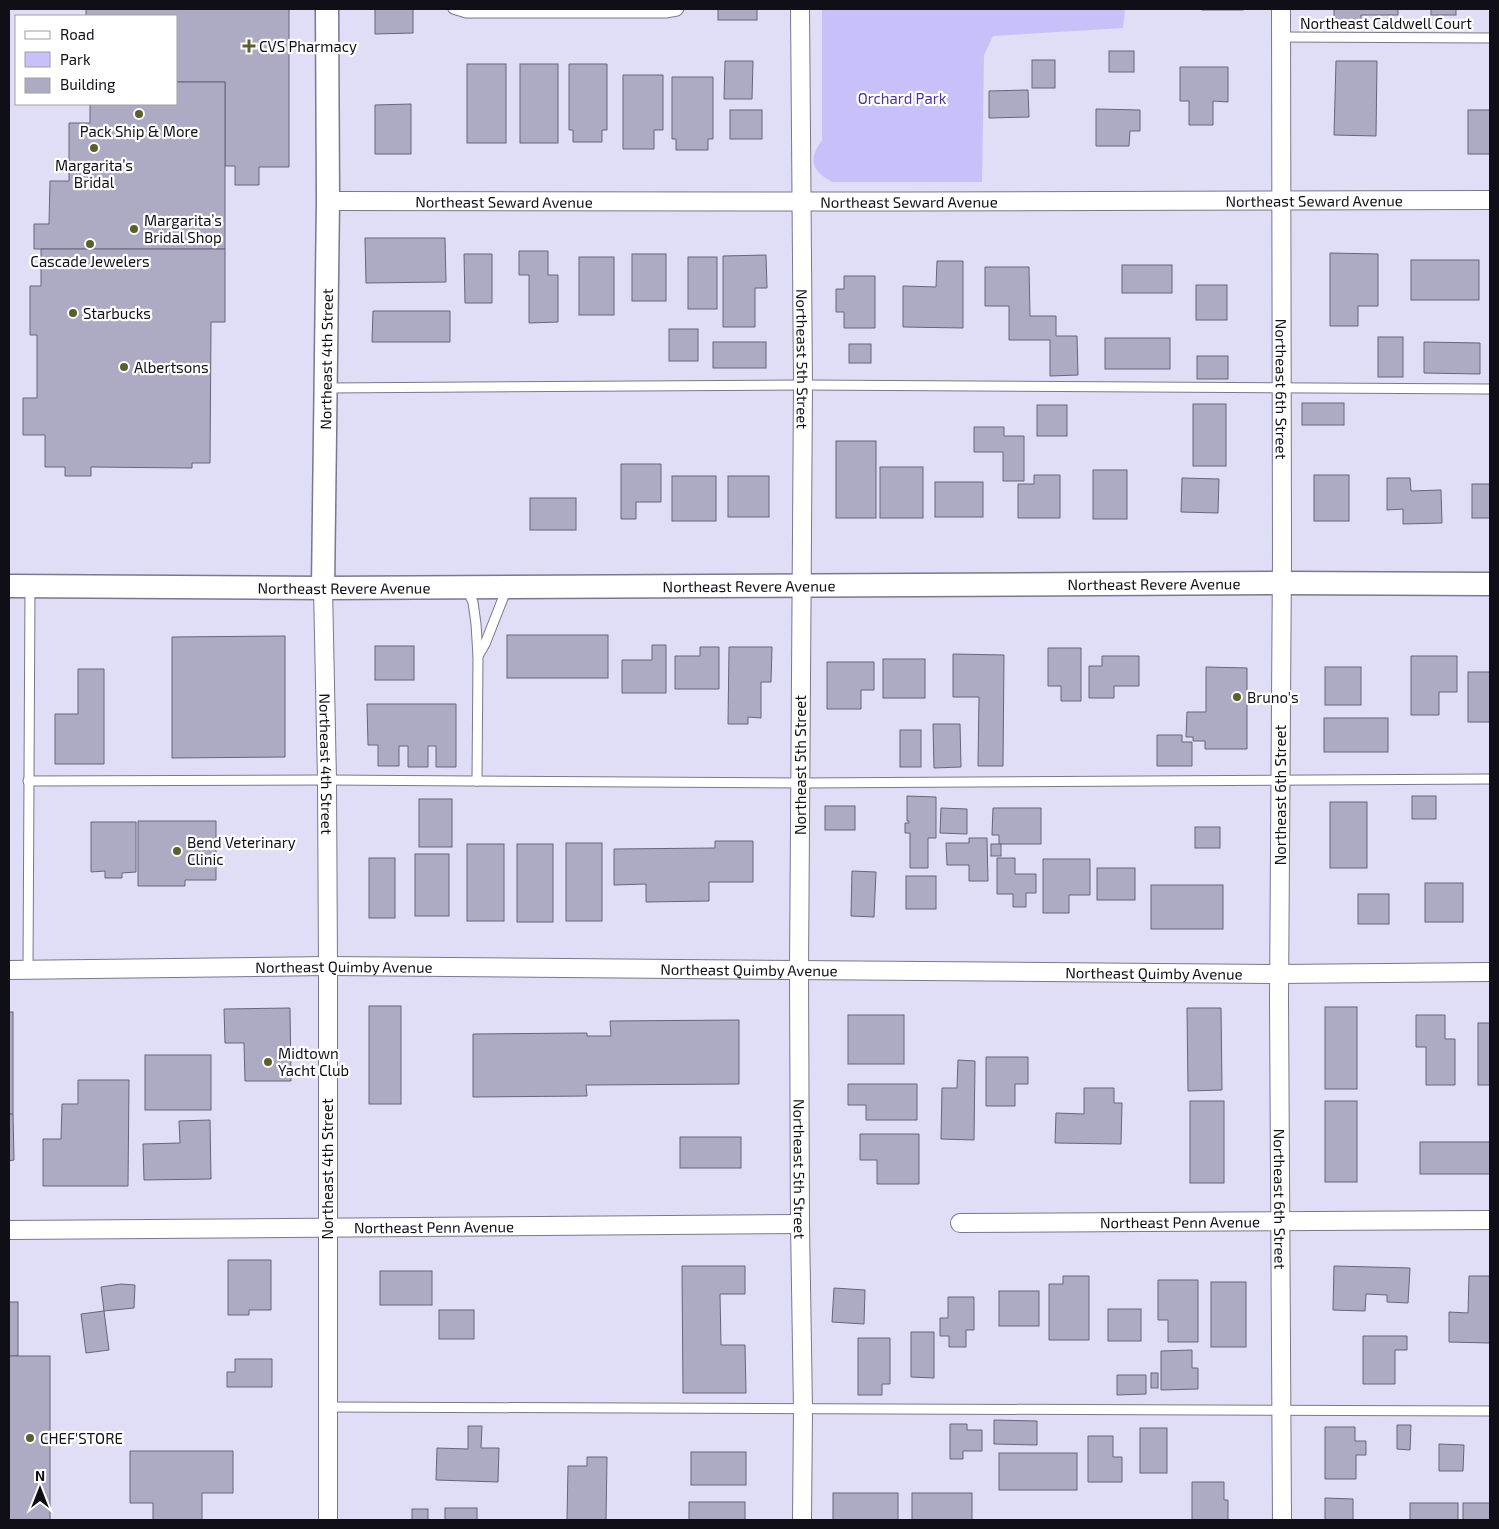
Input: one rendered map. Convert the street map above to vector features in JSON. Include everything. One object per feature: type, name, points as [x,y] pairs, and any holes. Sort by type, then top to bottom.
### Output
[{"type":"street","name":"Northeast 4th Street","points":[[327,9],[328,201],[323,588],[328,966],[328,1520]]},
{"type":"street","name":"Northeast 5th Street","points":[[800,9],[803,385],[799,970],[803,1409],[802,1520]]},
{"type":"street","name":"Northeast 6th Street","points":[[1281,9],[1282,583],[1279,974],[1282,1520]]},
{"type":"street","name":"Northeast Seward Avenue","points":[[328,201],[1490,200]]},
{"type":"street","name":"Northeast Revere Avenue","points":[[19,586],[323,588],[1282,583],[1490,584]]},
{"type":"street","name":"Northeast Quimby Avenue","points":[[9,970],[328,966],[1279,974],[1490,972]]},
{"type":"street","name":"Northeast Penn Avenue","points":[[960,1223],[1490,1220]]},
{"type":"street","name":"Northeast Penn Avenue","points":[[9,1230],[800,1224]]},
{"type":"lane","points":[[453,9],[466,14],[666,13],[679,9]]},
{"type":"lane","name":"Northeast Caldwell Court","points":[[1281,36],[1490,38]]},
{"type":"lane","points":[[326,388],[803,385],[1490,389]]},
{"type":"lane","points":[[19,586],[28,781],[28,970]]},
{"type":"lane","points":[[466,587],[473,602],[478,656],[477,781]]},
{"type":"lane","points":[[478,656],[486,644],[507,587]]},
{"type":"lane","points":[[28,781],[326,780],[800,783],[1490,779]]},
{"type":"lane","points":[[328,1408],[1490,1412]]},
{"type":"green space","name":"Orchard Park","points":[[822,9],[1125,9],[1123,28],[993,36],[984,55],[982,182],[832,182],[816,169],[813,159],[822,140]]},
{"type":"building","name":"CVS Pharmacy","points":[[86,9],[289,9],[289,167],[259,167],[259,185],[235,185],[235,166],[225,166],[225,82],[178,82],[178,15],[86,15]]},
{"type":"building","points":[[375,9],[413,9],[413,33],[375,34]]},
{"type":"building","points":[[718,9],[757,9],[757,20],[718,20]]},
{"type":"building","points":[[1243,9],[1243,10],[1202,10]]},
{"type":"building","points":[[1334,9],[1398,9],[1398,15],[1361,15],[1361,27],[1334,27]]},
{"type":"building","points":[[1431,9],[1456,9],[1456,15],[1431,15]]},
{"type":"building","points":[[1109,51],[1134,51],[1134,72],[1109,72]]},
{"type":"building","points":[[1032,60],[1055,60],[1055,88],[1032,88]]},
{"type":"building","points":[[725,61],[753,61],[752,99],[724,99]]},
{"type":"building","points":[[1336,61],[1377,61],[1376,136],[1334,135]]},
{"type":"building","points":[[467,64],[506,64],[506,143],[467,143]]},
{"type":"building","points":[[520,64],[558,64],[558,143],[520,143]]},
{"type":"building","points":[[569,64],[607,64],[607,130],[602,130],[602,142],[573,142],[573,130],[569,130]]},
{"type":"building","points":[[1180,67],[1228,67],[1228,102],[1213,101],[1213,125],[1189,125],[1189,101],[1180,101]]},
{"type":"building","points":[[623,75],[663,75],[663,130],[654,130],[654,149],[623,149]]},
{"type":"building","points":[[672,77],[713,77],[713,139],[708,139],[708,150],[676,150],[676,139],[672,139]]},
{"type":"building","points":[[178,82],[225,82],[225,249],[34,249],[34,224],[49,224],[50,181],[69,181],[69,123],[90,123],[90,105],[178,105]]},
{"type":"building","points":[[1028,90],[1029,117],[989,118],[989,91]]},
{"type":"building","points":[[411,104],[411,154],[375,154],[375,105]]},
{"type":"building","points":[[1096,109],[1140,110],[1140,131],[1130,131],[1129,146],[1096,146]]},
{"type":"building","points":[[730,110],[762,110],[762,139],[730,139]]},
{"type":"building","points":[[1468,110],[1490,110],[1490,154],[1468,154]]},
{"type":"building","points":[[365,238],[445,238],[446,282],[366,283]]},
{"type":"building","name":"Albertsons","points":[[41,249],[225,249],[225,322],[211,322],[210,463],[192,463],[192,468],[91,467],[91,476],[65,476],[65,467],[45,467],[45,435],[23,435],[23,398],[37,398],[37,335],[30,335],[30,286],[41,286]]},
{"type":"building","points":[[519,251],[548,251],[548,275],[558,275],[558,322],[529,323],[529,275],[519,275]]},
{"type":"building","points":[[1330,253],[1378,254],[1378,306],[1358,306],[1358,326],[1330,326]]},
{"type":"building","points":[[464,254],[492,254],[492,303],[465,303]]},
{"type":"building","points":[[632,254],[666,254],[666,301],[632,301]]},
{"type":"building","points":[[766,255],[767,288],[755,288],[755,327],[723,327],[723,256]]},
{"type":"building","points":[[579,257],[614,257],[614,315],[579,315]]},
{"type":"building","points":[[688,257],[717,257],[717,309],[688,309]]},
{"type":"building","points":[[1411,260],[1479,260],[1479,300],[1411,300]]},
{"type":"building","points":[[937,261],[963,261],[963,328],[903,327],[903,286],[936,287]]},
{"type":"building","points":[[1122,265],[1172,265],[1172,293],[1122,293]]},
{"type":"building","points":[[985,267],[1029,267],[1030,316],[1056,316],[1056,336],[1077,336],[1078,375],[1050,376],[1050,340],[1009,340],[1009,306],[985,306]]},
{"type":"building","points":[[844,276],[875,276],[875,328],[844,328],[844,312],[836,312],[836,289],[844,289]]},
{"type":"building","points":[[1196,285],[1227,285],[1227,320],[1196,320]]},
{"type":"building","points":[[373,311],[450,311],[450,342],[372,342]]},
{"type":"building","points":[[669,329],[698,329],[698,361],[669,361]]},
{"type":"building","points":[[1378,337],[1403,337],[1403,377],[1378,377]]},
{"type":"building","points":[[1105,338],[1170,338],[1170,369],[1105,369]]},
{"type":"building","points":[[713,342],[766,342],[766,368],[713,368]]},
{"type":"building","points":[[1424,342],[1480,343],[1480,374],[1424,373]]},
{"type":"building","points":[[849,344],[871,344],[871,363],[849,363]]},
{"type":"building","points":[[1197,356],[1228,356],[1228,379],[1197,379]]},
{"type":"building","points":[[1302,403],[1344,403],[1344,425],[1302,425]]},
{"type":"building","points":[[1193,404],[1226,404],[1226,466],[1193,466]]},
{"type":"building","points":[[1037,405],[1067,405],[1067,436],[1037,436]]},
{"type":"building","points":[[974,427],[1004,427],[1004,436],[1024,436],[1024,481],[1003,481],[1003,452],[974,452]]},
{"type":"building","points":[[836,441],[876,441],[876,518],[836,518]]},
{"type":"building","points":[[621,464],[661,464],[661,502],[636,502],[636,519],[621,519]]},
{"type":"building","points":[[880,467],[923,467],[923,518],[880,518]]},
{"type":"building","points":[[1093,470],[1127,470],[1127,519],[1093,519]]},
{"type":"building","points":[[1034,475],[1060,475],[1060,518],[1018,518],[1018,484],[1034,484]]},
{"type":"building","points":[[1314,475],[1349,475],[1349,521],[1314,521]]},
{"type":"building","points":[[672,476],[716,476],[716,521],[672,521]]},
{"type":"building","points":[[728,476],[769,476],[769,517],[728,517]]},
{"type":"building","points":[[1182,478],[1219,479],[1218,513],[1181,512]]},
{"type":"building","points":[[1387,478],[1410,478],[1411,491],[1441,490],[1442,523],[1403,524],[1403,509],[1387,510]]},
{"type":"building","points":[[935,482],[983,482],[983,517],[935,517]]},
{"type":"building","points":[[1472,484],[1490,484],[1490,518],[1472,518]]},
{"type":"building","points":[[530,498],[576,498],[576,530],[530,530]]},
{"type":"building","points":[[507,635],[608,635],[608,678],[507,678]]},
{"type":"building","points":[[285,636],[285,757],[172,758],[172,637]]},
{"type":"building","points":[[652,645],[666,645],[666,693],[622,693],[622,660],[652,660]]},
{"type":"building","points":[[375,646],[414,646],[414,680],[375,680]]},
{"type":"building","points":[[700,647],[719,647],[719,689],[675,689],[675,656],[700,656]]},
{"type":"building","points":[[729,647],[772,647],[771,682],[761,682],[761,718],[748,717],[748,724],[728,724]]},
{"type":"building","points":[[1048,648],[1081,648],[1081,701],[1061,701],[1061,686],[1048,686]]},
{"type":"building","points":[[953,654],[1004,655],[1003,766],[978,766],[979,697],[953,697]]},
{"type":"building","points":[[1102,656],[1139,656],[1139,686],[1114,686],[1114,698],[1089,698],[1089,666],[1102,666]]},
{"type":"building","points":[[1411,656],[1457,656],[1457,692],[1439,692],[1439,715],[1411,715]]},
{"type":"building","points":[[883,659],[925,659],[925,698],[883,698]]},
{"type":"building","points":[[827,662],[874,662],[874,690],[861,690],[861,709],[827,709]]},
{"type":"building","points":[[1206,667],[1247,668],[1247,749],[1205,749],[1205,741],[1193,741],[1193,737],[1186,737],[1187,712],[1206,712]]},
{"type":"building","points":[[1325,667],[1361,667],[1361,705],[1325,705]]},
{"type":"building","points":[[78,669],[104,669],[104,764],[55,764],[55,714],[78,714]]},
{"type":"building","points":[[1468,672],[1490,672],[1490,722],[1468,722]]},
{"type":"building","points":[[367,704],[456,704],[456,767],[436,767],[436,746],[428,746],[428,767],[408,767],[408,746],[399,746],[399,766],[378,766],[378,745],[368,745]]},
{"type":"building","points":[[1324,718],[1388,718],[1388,752],[1324,752]]},
{"type":"building","points":[[933,724],[960,724],[961,767],[934,768]]},
{"type":"building","points":[[900,730],[921,730],[921,767],[900,767]]},
{"type":"building","points":[[1157,735],[1182,735],[1182,742],[1192,742],[1192,766],[1157,766]]},
{"type":"building","points":[[907,796],[936,797],[936,838],[928,838],[928,868],[910,868],[910,833],[905,833],[905,823],[909,823],[907,821]]},
{"type":"building","points":[[1412,796],[1436,796],[1436,819],[1412,819]]},
{"type":"building","points":[[419,799],[452,799],[452,847],[419,847]]},
{"type":"building","points":[[1330,802],[1367,802],[1367,868],[1330,868]]},
{"type":"building","points":[[825,806],[855,806],[855,830],[825,830]]},
{"type":"building","points":[[941,808],[967,809],[967,834],[940,833]]},
{"type":"building","points":[[993,808],[1041,808],[1041,844],[999,844],[999,835],[992,835]]},
{"type":"building","name":"Bend Veterinary Clinic","points":[[138,821],[216,821],[216,880],[185,880],[185,886],[138,886]]},
{"type":"building","points":[[91,822],[136,822],[136,872],[122,873],[122,878],[105,878],[105,871],[91,872]]},
{"type":"building","points":[[1195,827],[1220,827],[1220,848],[1195,848]]},
{"type":"building","points":[[969,838],[987,838],[988,881],[969,881],[969,865],[947,865],[946,843],[969,843]]},
{"type":"building","points":[[715,841],[753,841],[753,882],[709,882],[709,901],[646,902],[646,884],[614,885],[614,849],[715,848]]},
{"type":"building","points":[[566,843],[602,843],[602,921],[566,921]]},
{"type":"building","points":[[467,844],[504,844],[504,921],[467,921]]},
{"type":"building","points":[[517,844],[553,844],[553,922],[517,922]]},
{"type":"building","points":[[991,844],[1001,844],[1001,856],[991,856]]},
{"type":"building","points":[[415,854],[449,854],[449,916],[415,916]]},
{"type":"building","points":[[369,858],[395,858],[395,918],[369,918]]},
{"type":"building","points":[[997,858],[1015,858],[1015,874],[1036,874],[1036,893],[1026,893],[1026,907],[1013,907],[1013,894],[997,894]]},
{"type":"building","points":[[1043,859],[1090,859],[1090,895],[1069,895],[1069,913],[1043,913]]},
{"type":"building","points":[[1097,868],[1135,868],[1135,900],[1097,900]]},
{"type":"building","points":[[852,871],[876,872],[874,917],[851,916]]},
{"type":"building","points":[[906,876],[936,876],[936,909],[906,909]]},
{"type":"building","points":[[1425,883],[1463,883],[1463,922],[1425,922]]},
{"type":"building","points":[[1151,885],[1223,885],[1223,929],[1151,929]]},
{"type":"building","points":[[1358,894],[1389,894],[1389,924],[1358,924]]},
{"type":"building","points":[[369,1006],[401,1006],[401,1104],[369,1104]]},
{"type":"building","points":[[1325,1007],[1357,1007],[1357,1089],[1325,1089]]},
{"type":"building","name":"Midtown Yacht Club","points":[[290,1008],[291,1081],[245,1081],[244,1043],[225,1043],[224,1009]]},
{"type":"building","points":[[1187,1008],[1221,1008],[1222,1090],[1188,1091]]},
{"type":"building","points":[[9,1012],[13,1012],[13,1114],[9,1114]]},
{"type":"building","points":[[848,1015],[904,1015],[904,1064],[848,1064]]},
{"type":"building","points":[[1416,1015],[1445,1015],[1445,1039],[1455,1039],[1455,1085],[1426,1085],[1426,1047],[1416,1047]]},
{"type":"building","points":[[739,1020],[739,1084],[586,1085],[587,1096],[473,1097],[473,1034],[587,1033],[587,1036],[611,1036],[610,1021]]},
{"type":"building","points":[[1478,1023],[1490,1023],[1490,1085],[1478,1085]]},
{"type":"building","points":[[145,1055],[211,1055],[211,1110],[145,1110]]},
{"type":"building","points":[[986,1057],[1028,1057],[1028,1084],[1015,1084],[1015,1106],[986,1106]]},
{"type":"building","points":[[958,1060],[975,1061],[974,1140],[941,1139],[942,1088],[957,1088]]},
{"type":"building","points":[[78,1080],[129,1080],[128,1186],[43,1186],[43,1139],[61,1139],[62,1104],[78,1104]]},
{"type":"building","points":[[848,1084],[917,1084],[917,1120],[866,1120],[866,1105],[848,1105]]},
{"type":"building","points":[[1084,1088],[1114,1088],[1114,1103],[1122,1103],[1121,1144],[1055,1143],[1056,1113],[1084,1114]]},
{"type":"building","points":[[1190,1101],[1224,1101],[1224,1183],[1190,1183]]},
{"type":"building","points":[[1325,1101],[1357,1101],[1357,1182],[1325,1182]]},
{"type":"building","points":[[9,1114],[13,1114],[14,1160],[9,1161]]},
{"type":"building","points":[[210,1120],[211,1179],[144,1180],[143,1144],[180,1143],[179,1121]]},
{"type":"building","points":[[860,1134],[919,1134],[919,1184],[877,1184],[877,1160],[860,1160]]},
{"type":"building","points":[[680,1137],[741,1137],[741,1168],[680,1168]]},
{"type":"building","points":[[1420,1142],[1490,1142],[1490,1174],[1420,1174]]},
{"type":"building","points":[[228,1260],[271,1260],[271,1310],[249,1310],[249,1315],[228,1315]]},
{"type":"building","points":[[682,1266],[745,1266],[745,1294],[720,1294],[721,1345],[745,1345],[746,1393],[683,1393]]},
{"type":"building","points":[[1334,1266],[1410,1268],[1408,1303],[1387,1302],[1387,1295],[1366,1294],[1365,1311],[1333,1310]]},
{"type":"building","points":[[380,1271],[432,1271],[432,1305],[380,1305]]},
{"type":"building","points":[[1063,1276],[1089,1276],[1089,1340],[1049,1340],[1049,1284],[1063,1284]]},
{"type":"building","points":[[1469,1276],[1490,1276],[1490,1343],[1449,1342],[1449,1312],[1468,1313]]},
{"type":"building","points":[[1158,1280],[1198,1280],[1198,1342],[1168,1342],[1168,1320],[1158,1320]]},
{"type":"building","points":[[1211,1282],[1246,1282],[1246,1347],[1211,1347]]},
{"type":"building","points":[[121,1284],[135,1285],[134,1308],[104,1311],[101,1287]]},
{"type":"building","points":[[834,1288],[865,1290],[864,1324],[832,1322]]},
{"type":"building","points":[[999,1291],[1039,1291],[1039,1326],[999,1326]]},
{"type":"building","points":[[948,1297],[974,1297],[974,1330],[966,1330],[966,1347],[949,1347],[949,1336],[940,1336],[940,1318],[948,1318]]},
{"type":"building","points":[[9,1302],[18,1302],[18,1356],[9,1356]]},
{"type":"building","points":[[1108,1309],[1141,1309],[1141,1341],[1108,1341]]},
{"type":"building","points":[[439,1310],[474,1310],[474,1339],[439,1339]]},
{"type":"building","points":[[104,1311],[109,1350],[86,1353],[81,1314]]},
{"type":"building","points":[[911,1332],[934,1332],[934,1378],[911,1377]]},
{"type":"building","points":[[1363,1336],[1407,1336],[1407,1350],[1395,1350],[1395,1384],[1363,1384]]},
{"type":"building","points":[[858,1338],[890,1338],[890,1384],[882,1384],[882,1395],[858,1395]]},
{"type":"building","points":[[1192,1350],[1192,1368],[1198,1368],[1198,1389],[1161,1390],[1161,1351]]},
{"type":"building","name":"CHEF'STORE","points":[[9,1356],[50,1356],[50,1520],[9,1520]]},
{"type":"building","points":[[235,1359],[272,1359],[272,1387],[227,1387],[227,1372],[235,1372]]},
{"type":"building","points":[[1151,1373],[1158,1373],[1158,1388],[1151,1388]]},
{"type":"building","points":[[1117,1375],[1146,1375],[1146,1394],[1117,1395]]},
{"type":"building","points":[[994,1420],[1037,1421],[1037,1445],[994,1444]]},
{"type":"building","points":[[950,1424],[967,1424],[967,1430],[982,1430],[982,1451],[963,1451],[963,1459],[950,1459]]},
{"type":"building","points":[[1397,1425],[1411,1425],[1410,1450],[1397,1449]]},
{"type":"building","points":[[468,1426],[482,1426],[481,1448],[499,1448],[498,1482],[436,1480],[437,1448],[468,1449]]},
{"type":"building","points":[[1325,1427],[1355,1427],[1355,1441],[1366,1441],[1366,1455],[1356,1455],[1356,1479],[1325,1479]]},
{"type":"building","points":[[1140,1428],[1167,1428],[1167,1473],[1140,1473]]},
{"type":"building","points":[[1088,1436],[1113,1436],[1113,1457],[1122,1457],[1122,1482],[1088,1482]]},
{"type":"building","points":[[1439,1444],[1464,1445],[1463,1471],[1439,1471]]},
{"type":"building","points":[[130,1451],[233,1451],[233,1493],[202,1493],[202,1520],[153,1520],[153,1503],[130,1503]]},
{"type":"building","points":[[691,1452],[746,1452],[746,1485],[691,1485]]},
{"type":"building","points":[[999,1453],[1077,1453],[1077,1490],[999,1490]]},
{"type":"building","points":[[587,1457],[607,1457],[606,1520],[567,1520],[568,1466],[587,1466]]},
{"type":"building","points":[[1192,1482],[1224,1482],[1224,1500],[1228,1500],[1228,1520],[1192,1520]]},
{"type":"building","points":[[833,1493],[898,1493],[898,1520],[833,1520]]},
{"type":"building","points":[[912,1493],[972,1493],[972,1520],[912,1520]]},
{"type":"building","points":[[1325,1498],[1353,1499],[1353,1520],[1325,1520]]},
{"type":"building","points":[[689,1502],[745,1502],[745,1520],[689,1520]]},
{"type":"building","points":[[1410,1503],[1458,1503],[1458,1520],[1410,1520]]},
{"type":"building","points":[[1463,1503],[1490,1503],[1490,1520],[1463,1520]]},
{"type":"building","points":[[445,1508],[477,1508],[477,1520],[445,1520]]},
{"type":"building","points":[[412,1509],[428,1509],[428,1520],[412,1520]]},
{"type":"place","name":"CVS Pharmacy","points":[[249,46]]},
{"type":"place","name":"Pack Ship & More","points":[[139,114]]},
{"type":"place","name":"Margarita’s Bridal","points":[[94,148]]},
{"type":"place","name":"Margarita’s Bridal Shop","points":[[134,229]]},
{"type":"place","name":"Cascade Jewelers","points":[[90,244]]},
{"type":"place","name":"Starbucks","points":[[73,313]]},
{"type":"place","name":"Albertsons","points":[[124,367]]},
{"type":"place","name":"Bruno's","points":[[1237,697]]},
{"type":"place","name":"Bend Veterinary Clinic","points":[[177,851]]},
{"type":"place","name":"Midtown Yacht Club","points":[[268,1062]]},
{"type":"place","name":"CHEF'STORE","points":[[30,1438]]}]
